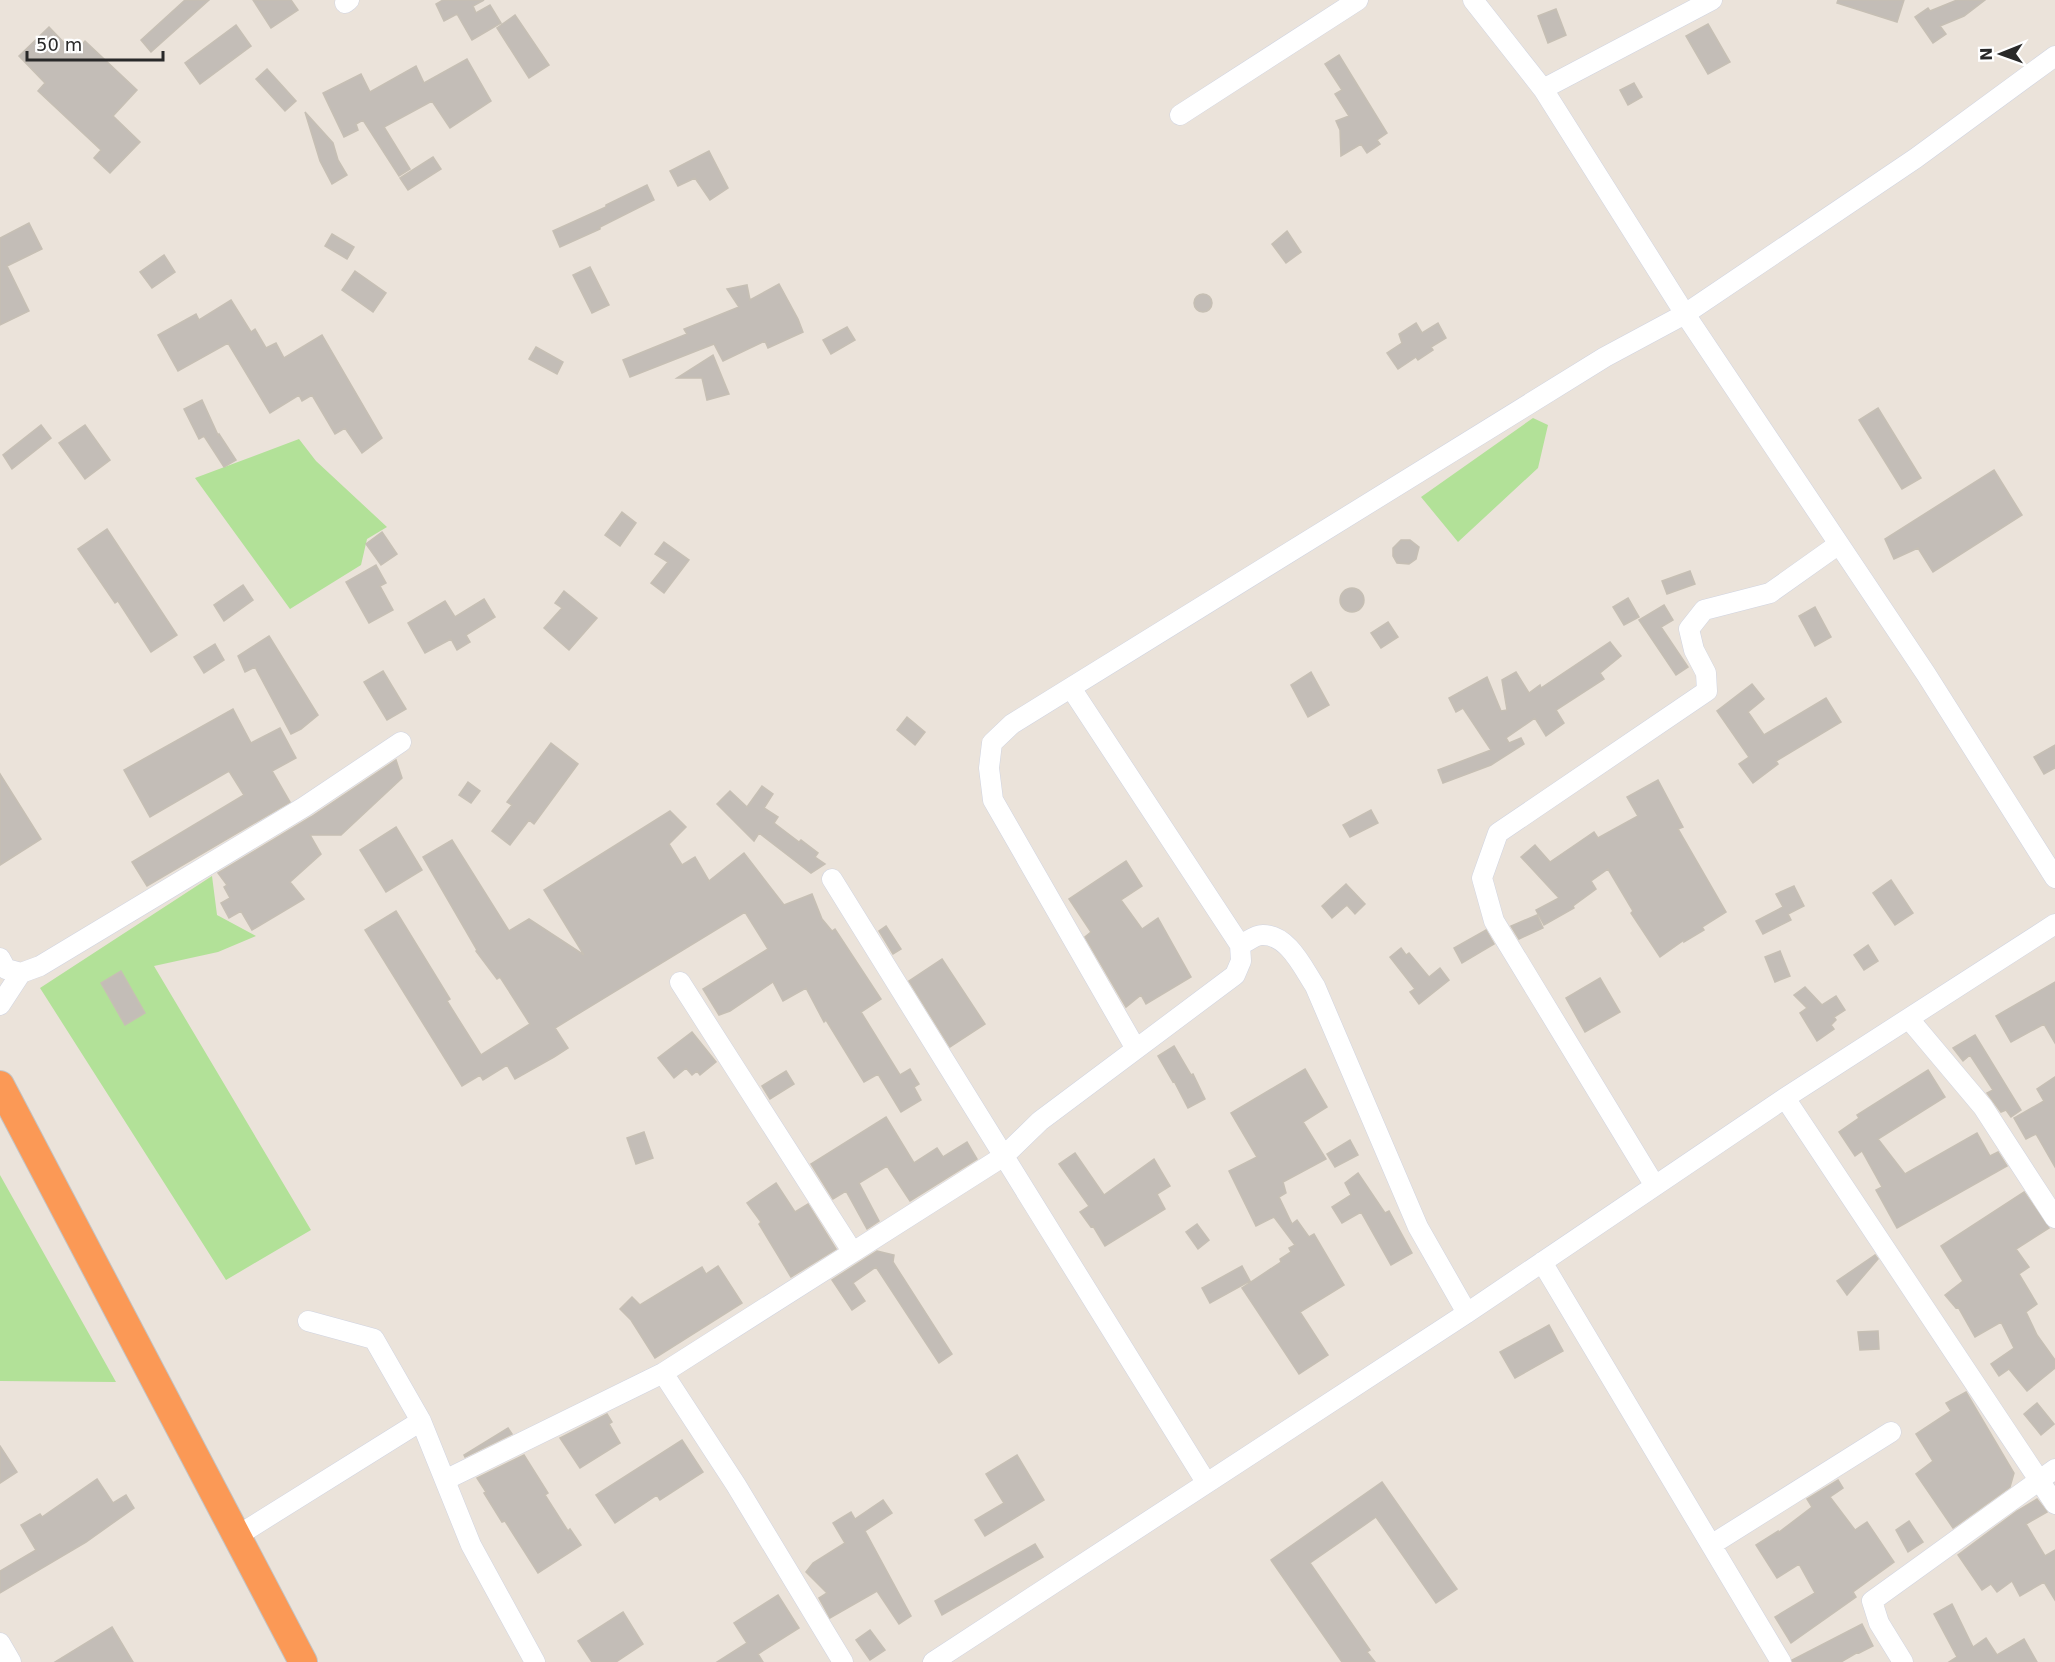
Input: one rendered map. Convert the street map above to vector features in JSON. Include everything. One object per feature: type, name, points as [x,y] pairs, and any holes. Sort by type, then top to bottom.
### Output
[{"type":"highway","points":[[0,1085],[303,1662]]},
{"type":"street","points":[[1180,115],[1358,0]]},
{"type":"street","points":[[1473,0],[1543,89],[1685,314],[1926,674],[2055,878]]},
{"type":"street","points":[[1543,89],[1712,0]]},
{"type":"street","points":[[1136,1049],[993,800],[989,768],[992,743],[1012,724],[1605,357],[1685,314],[1916,158],[2055,56]]},
{"type":"street","points":[[1655,1186],[1494,921],[1482,878],[1498,833],[1707,691],[1706,673],[1694,650],[1689,629],[1704,610],[1770,592],[1839,544]]},
{"type":"street","points":[[445,1480],[663,1373],[1004,1156],[1040,1121],[1235,975],[1241,961],[1240,945],[1071,688]]},
{"type":"street","points":[[0,958],[6,969],[21,973],[40,966],[284,819],[401,742]]},
{"type":"street","points":[[832,879],[1206,1482]]},
{"type":"street","points":[[933,1662],[1467,1312],[1785,1098],[2055,924]]},
{"type":"street","points":[[1240,945],[1260,935],[1276,937],[1293,953],[1315,986],[1418,1227],[1467,1312]]},
{"type":"street","points":[[0,1005],[21,973]]},
{"type":"street","points":[[680,982],[852,1251]]},
{"type":"street","points":[[1909,1019],[1983,1107],[2055,1218]]},
{"type":"street","points":[[1785,1098],[2047,1474],[2055,1504]]},
{"type":"street","points":[[1542,1262],[1782,1662]]},
{"type":"street","points":[[308,1321],[374,1339],[421,1421],[471,1545],[535,1662]]},
{"type":"street","points":[[663,1373],[736,1485],[843,1662]]},
{"type":"street","points":[[237,1536],[421,1421]]},
{"type":"street","points":[[1711,1545],[1891,1432]]},
{"type":"street","points":[[1903,1662],[1879,1623],[1872,1601],[2047,1474]]},
{"type":"street","points":[[0,1643],[12,1662]]},
{"type":"green space","points":[[1533,418],[1548,425],[1538,468],[1458,542],[1421,497]]},
{"type":"green space","points":[[299,439],[316,461],[387,527],[367,539],[361,565],[290,609],[195,478]]},
{"type":"green space","points":[[212,876],[217,915],[256,936],[218,952],[154,966],[311,1230],[226,1280],[40,988]]},
{"type":"green space","points":[[0,1175],[116,1382],[0,1381]]},
{"type":"building","points":[[185,0],[209,0],[151,52],[141,40]]},
{"type":"building","points":[[253,0],[291,0],[298,10],[271,28]]},
{"type":"building","points":[[443,0],[484,0],[473,6],[476,13],[490,5],[501,23],[472,40],[457,14],[444,21],[436,4]]},
{"type":"building","points":[[1838,0],[1904,0],[1897,22],[1837,3]]},
{"type":"building","points":[[1957,0],[1985,0],[1964,16],[1940,26],[1946,34],[1933,43],[1915,17],[1928,8],[1930,11]]},
{"type":"building","points":[[1556,9],[1566,35],[1548,43],[1538,16]]},
{"type":"building","points":[[515,15],[549,65],[529,78],[497,28]]},
{"type":"building","points":[[1708,24],[1730,62],[1708,74],[1686,36]]},
{"type":"building","points":[[236,25],[251,46],[200,84],[185,63]]},
{"type":"building","points":[[49,27],[74,53],[85,41],[137,90],[113,116],[140,142],[110,173],[94,158],[101,150],[38,91],[45,83],[19,56]]},
{"type":"building","points":[[1339,55],[1387,133],[1377,140],[1380,144],[1367,153],[1361,144],[1341,156],[1340,130],[1336,121],[1349,116],[1335,94],[1342,90],[1325,64]]},
{"type":"building","points":[[467,59],[491,101],[450,128],[432,101],[384,127],[410,169],[399,176],[363,120],[356,124],[358,130],[344,137],[323,93],[361,74],[370,92],[416,66],[424,83]]},
{"type":"building","points":[[267,69],[296,101],[285,111],[256,79]]},
{"type":"building","points":[[1634,83],[1642,97],[1628,105],[1620,90]]},
{"type":"building","points":[[305,112],[333,143],[338,160],[347,175],[332,184],[320,161]]},
{"type":"building","points":[[709,151],[728,188],[710,200],[695,178],[678,186],[670,171]]},
{"type":"building","points":[[433,157],[441,169],[408,190],[400,178]]},
{"type":"building","points":[[647,185],[654,200],[560,247],[553,231]]},
{"type":"building","points":[[29,223],[42,249],[7,266],[29,311],[0,325],[0,238]]},
{"type":"building","points":[[1287,231],[1301,252],[1286,263],[1272,244]]},
{"type":"building","points":[[332,234],[354,247],[347,259],[325,246]]},
{"type":"building","points":[[164,255],[175,272],[152,288],[140,272]]},
{"type":"building","points":[[590,267],[609,305],[592,313],[573,275]]},
{"type":"building","points":[[355,271],[386,293],[373,312],[342,290]]},
{"type":"building","points":[[779,284],[803,332],[768,348],[765,341],[723,361],[714,344],[630,377],[623,360],[687,334],[684,329],[739,307],[727,289],[747,285],[750,300]]},
{"type":"building","points":[[1203,294],[1209,297],[1212,303],[1209,309],[1203,312],[1197,309],[1194,303],[1197,297]]},
{"type":"building","points":[[231,300],[251,332],[255,329],[266,348],[276,343],[284,358],[322,335],[382,438],[362,453],[345,428],[335,434],[312,395],[302,401],[299,395],[270,413],[228,343],[178,371],[158,335],[196,314],[199,320]]},
{"type":"building","points":[[1416,323],[1422,333],[1438,323],[1446,338],[1431,347],[1433,350],[1418,360],[1416,357],[1398,369],[1387,353],[1402,343],[1399,334]]},
{"type":"building","points":[[847,327],[855,340],[831,354],[823,340]]},
{"type":"building","points":[[536,347],[563,362],[557,374],[529,359]]},
{"type":"building","points":[[713,355],[729,394],[707,400],[702,378],[677,378]]},
{"type":"building","points":[[202,400],[218,435],[236,460],[224,467],[204,436],[199,439],[184,409]]},
{"type":"building","points":[[1878,408],[1921,478],[1902,489],[1859,420]]},
{"type":"building","points":[[41,425],[51,438],[12,469],[3,455]]},
{"type":"building","points":[[85,425],[110,460],[85,479],[59,443]]},
{"type":"building","points":[[1994,470],[2022,515],[1933,572],[1918,548],[1894,559],[1885,539]]},
{"type":"building","points":[[622,512],[636,523],[620,546],[605,535]]},
{"type":"building","points":[[107,529],[177,635],[151,652],[118,601],[115,603],[78,549]]},
{"type":"building","points":[[382,532],[397,554],[381,565],[366,544]]},
{"type":"building","points":[[1401,540],[1410,540],[1419,547],[1416,559],[1409,564],[1397,563],[1393,556],[1393,548]]},
{"type":"building","points":[[664,542],[689,560],[664,593],[651,583],[668,562],[655,554]]},
{"type":"building","points":[[376,565],[386,583],[380,586],[393,610],[369,623],[346,582]]},
{"type":"building","points":[[1690,571],[1695,584],[1667,594],[1662,581]]},
{"type":"building","points":[[243,585],[253,600],[224,621],[214,605]]},
{"type":"building","points":[[1352,588],[1357,589],[1363,595],[1363,605],[1357,611],[1352,612],[1347,611],[1341,605],[1340,600],[1341,595],[1347,589]]},
{"type":"building","points":[[564,591],[597,618],[569,650],[544,628],[562,608],[555,603]]},
{"type":"building","points":[[1628,598],[1639,617],[1624,625],[1613,607]]},
{"type":"building","points":[[484,599],[495,617],[466,635],[470,642],[457,650],[451,639],[425,653],[408,623],[445,601],[455,617]]},
{"type":"building","points":[[1664,605],[1673,620],[1661,627],[1688,667],[1676,675],[1639,620]]},
{"type":"building","points":[[1815,607],[1831,637],[1815,646],[1799,616]]},
{"type":"building","points":[[1388,622],[1398,637],[1381,648],[1371,633]]},
{"type":"building","points":[[269,636],[318,715],[291,734],[255,667],[245,672],[238,656]]},
{"type":"building","points":[[1610,642],[1621,656],[1600,673],[1604,679],[1556,710],[1564,723],[1546,736],[1535,718],[1506,738],[1509,743],[1521,738],[1524,744],[1491,765],[1443,783],[1438,770],[1491,750],[1463,708],[1456,712],[1449,698],[1487,677],[1501,711],[1507,710],[1502,680],[1516,672],[1529,693],[1540,685],[1541,688]]},
{"type":"building","points":[[215,644],[224,660],[204,673],[194,657]]},
{"type":"building","points":[[383,671],[406,709],[387,720],[364,682]]},
{"type":"building","points":[[1311,672],[1329,705],[1308,717],[1291,685]]},
{"type":"building","points":[[1752,684],[1764,699],[1748,712],[1764,735],[1826,698],[1841,722],[1776,761],[1778,764],[1753,783],[1739,764],[1749,757],[1717,711]]},
{"type":"building","points":[[233,709],[251,743],[280,728],[296,758],[272,771],[290,802],[147,886],[132,862],[244,795],[229,771],[150,817],[124,770]]},
{"type":"building","points":[[907,717],[925,732],[915,745],[897,730]]},
{"type":"building","points":[[551,743],[578,764],[534,824],[529,820],[510,845],[492,831],[512,805],[507,802]]},
{"type":"building","points":[[2055,745],[2055,768],[2044,774],[2034,757]]},
{"type":"building","points":[[396,760],[402,778],[341,835],[310,835],[321,854],[290,882],[304,899],[252,930],[241,911],[229,918],[221,903],[230,898],[224,887],[227,885],[218,873],[311,817]]},
{"type":"building","points":[[0,774],[41,839],[0,865]]},
{"type":"building","points":[[1658,780],[1683,827],[1678,829],[1726,912],[1702,927],[1704,930],[1684,942],[1684,940],[1660,957],[1631,913],[1633,911],[1608,869],[1591,881],[1596,889],[1573,906],[1574,908],[1544,925],[1536,910],[1559,898],[1521,857],[1535,845],[1550,862],[1594,832],[1598,838],[1638,816],[1627,797]]},
{"type":"building","points":[[468,782],[480,791],[471,803],[459,795]]},
{"type":"building","points":[[762,786],[773,794],[764,808],[778,817],[774,823],[818,853],[815,857],[825,864],[811,873],[759,833],[754,841],[717,804],[730,791],[747,807]]},
{"type":"building","points":[[1371,810],[1378,823],[1350,837],[1343,825]]},
{"type":"building","points":[[670,811],[686,827],[669,844],[682,865],[695,857],[709,881],[744,853],[784,905],[812,894],[822,919],[832,931],[835,929],[881,999],[861,1012],[900,1075],[910,1069],[919,1084],[914,1087],[921,1100],[901,1112],[878,1074],[864,1082],[826,1020],[824,1022],[806,988],[783,1001],[773,982],[730,1011],[719,1015],[703,989],[768,949],[745,912],[555,1028],[568,1048],[554,1057],[515,1079],[507,1065],[483,1080],[480,1075],[462,1086],[365,930],[396,911],[450,999],[447,1001],[481,1055],[530,1024],[500,977],[497,979],[476,951],[423,857],[452,840],[509,931],[529,919],[584,955],[544,890]]},
{"type":"building","points":[[396,827],[422,870],[386,892],[360,850]]},
{"type":"building","points":[[1126,861],[1142,886],[1121,900],[1142,929],[1158,918],[1191,977],[1146,1004],[1141,995],[1126,1007],[1085,937],[1091,932],[1069,899]]},
{"type":"building","points":[[1891,880],[1913,913],[1895,925],[1873,893]]},
{"type":"building","points":[[1346,884],[1365,904],[1355,914],[1347,905],[1332,918],[1322,906]]},
{"type":"building","points":[[1794,886],[1804,906],[1788,914],[1791,920],[1763,934],[1756,921],[1783,907],[1776,894]]},
{"type":"building","points":[[1537,915],[1543,928],[1519,939],[1511,926]]},
{"type":"building","points":[[886,926],[901,949],[893,954],[879,931]]},
{"type":"building","points":[[1486,930],[1494,944],[1462,963],[1454,948]]},
{"type":"building","points":[[1868,945],[1878,961],[1864,970],[1854,955]]},
{"type":"building","points":[[1401,948],[1406,955],[1409,953],[1429,977],[1440,968],[1449,980],[1419,1004],[1410,992],[1415,989],[1390,957]]},
{"type":"building","points":[[1780,951],[1790,976],[1775,982],[1765,957]]},
{"type":"building","points":[[942,959],[985,1024],[950,1047],[909,981]]},
{"type":"building","points":[[121,971],[145,1013],[125,1025],[101,983]]},
{"type":"building","points":[[1600,978],[1620,1012],[1585,1032],[1566,998]]},
{"type":"building","points":[[2055,982],[2055,1043],[2044,1024],[2011,1042],[1996,1016]]},
{"type":"building","points":[[1805,987],[1822,1005],[1836,996],[1845,1010],[1834,1017],[1836,1020],[1831,1025],[1834,1029],[1817,1041],[1800,1013],[1807,1008],[1794,995]]},
{"type":"building","points":[[692,1032],[716,1062],[700,1075],[697,1071],[692,1075],[686,1068],[674,1078],[658,1058]]},
{"type":"building","points":[[1975,1035],[2021,1110],[2011,1117],[2006,1110],[2001,1112],[1987,1093],[1993,1090],[1970,1055],[1963,1061],[1953,1048]]},
{"type":"building","points":[[1174,1046],[1191,1075],[1193,1074],[1205,1099],[1188,1108],[1158,1056]]},
{"type":"building","points":[[1305,1069],[1327,1107],[1303,1122],[1326,1159],[1283,1182],[1286,1193],[1279,1197],[1292,1224],[1297,1220],[1309,1237],[1314,1234],[1344,1285],[1300,1312],[1328,1355],[1299,1374],[1242,1288],[1281,1262],[1280,1259],[1291,1252],[1289,1248],[1295,1245],[1274,1217],[1256,1226],[1229,1171],[1257,1157],[1231,1113]]},
{"type":"building","points":[[1928,1070],[1945,1097],[1878,1139],[1905,1174],[1977,1133],[1990,1156],[1998,1152],[2007,1166],[1897,1228],[1876,1190],[1882,1187],[1862,1151],[1855,1156],[1839,1132],[1859,1118],[1857,1115]]},
{"type":"building","points":[[786,1071],[794,1084],[770,1099],[762,1086]]},
{"type":"building","points":[[2055,1077],[2055,1167],[2036,1134],[2026,1139],[2014,1118],[2044,1101],[2037,1089]]},
{"type":"building","points":[[886,1117],[914,1163],[937,1148],[943,1157],[967,1142],[977,1159],[910,1201],[887,1166],[859,1183],[879,1221],[867,1229],[846,1191],[833,1199],[811,1164]]},
{"type":"building","points":[[644,1132],[653,1158],[636,1164],[627,1138]]},
{"type":"building","points":[[1350,1140],[1358,1155],[1335,1167],[1327,1154]]},
{"type":"building","points":[[1075,1153],[1104,1195],[1154,1159],[1170,1186],[1157,1194],[1165,1209],[1105,1246],[1093,1226],[1091,1227],[1080,1212],[1089,1206],[1059,1164]]},
{"type":"building","points":[[1358,1173],[1385,1213],[1389,1211],[1412,1253],[1391,1265],[1361,1212],[1342,1223],[1332,1207],[1351,1195],[1345,1183]]},
{"type":"building","points":[[776,1183],[795,1212],[808,1204],[836,1249],[791,1277],[759,1224],[761,1222],[747,1203]]},
{"type":"building","points":[[2024,1192],[2049,1228],[2016,1249],[2029,1267],[2019,1274],[2037,1304],[2026,1312],[2037,1335],[2055,1360],[2055,1368],[2027,1391],[2009,1369],[1999,1376],[1991,1364],[2014,1348],[2001,1322],[1975,1337],[1958,1307],[1956,1308],[1945,1295],[1963,1281],[1941,1246]]},
{"type":"building","points":[[1197,1224],[1209,1240],[1198,1249],[1186,1232]]},
{"type":"building","points":[[877,1251],[894,1255],[893,1262],[952,1354],[939,1363],[876,1267],[853,1283],[865,1301],[852,1310],[832,1280]]},
{"type":"building","points":[[1875,1255],[1878,1259],[1847,1295],[1837,1281]]},
{"type":"building","points":[[718,1266],[742,1303],[655,1358],[631,1320],[620,1309],[632,1297],[640,1305],[702,1267],[706,1274]]},
{"type":"building","points":[[1242,1266],[1250,1281],[1210,1303],[1202,1288]]},
{"type":"building","points":[[1549,1325],[1563,1351],[1515,1378],[1500,1352]]},
{"type":"building","points":[[1878,1331],[1879,1349],[1860,1350],[1858,1332]]},
{"type":"building","points":[[1966,1392],[2014,1473],[2010,1487],[1953,1528],[1916,1474],[1933,1461],[1916,1434],[1951,1411],[1946,1403]]},
{"type":"building","points":[[2037,1403],[2054,1424],[2041,1435],[2024,1414]]},
{"type":"building","points":[[607,1414],[612,1422],[609,1424],[620,1443],[580,1468],[560,1438]]},
{"type":"building","points":[[508,1428],[512,1434],[465,1457],[464,1455]]},
{"type":"building","points":[[682,1440],[703,1472],[660,1500],[657,1495],[615,1523],[596,1495]]},
{"type":"building","points":[[0,1446],[17,1472],[0,1483]]},
{"type":"building","points":[[524,1455],[548,1493],[545,1495],[568,1531],[570,1529],[581,1545],[538,1573],[505,1521],[502,1522],[477,1478]]},
{"type":"building","points":[[1017,1455],[1044,1500],[985,1536],[975,1520],[1004,1503],[986,1474]]},
{"type":"building","points":[[97,1479],[113,1503],[126,1495],[134,1508],[86,1542],[0,1593],[0,1571],[36,1550],[21,1525],[40,1514],[42,1517]]},
{"type":"building","points":[[1838,1480],[1843,1488],[1830,1497],[1855,1530],[1867,1522],[1894,1562],[1853,1592],[1856,1597],[1791,1643],[1775,1617],[1815,1593],[1799,1564],[1777,1578],[1756,1545],[1778,1531],[1778,1533],[1812,1507],[1807,1499]]},
{"type":"building","points":[[1382,1482],[1457,1589],[1436,1603],[1376,1517],[1310,1563],[1370,1650],[1367,1652],[1375,1662],[1342,1662],[1271,1560]]},
{"type":"building","points":[[2037,1499],[2047,1512],[2026,1524],[2045,1556],[2055,1550],[2055,1600],[2044,1582],[2020,1596],[2012,1581],[1997,1592],[1991,1584],[1982,1590],[1958,1555]]},
{"type":"building","points":[[883,1500],[892,1513],[865,1531],[911,1616],[899,1624],[877,1591],[830,1618],[819,1598],[827,1593],[806,1572],[813,1563],[845,1543],[833,1523],[851,1512],[855,1519]]},
{"type":"building","points":[[1909,1521],[1923,1542],[1908,1552],[1896,1530]]},
{"type":"building","points":[[1035,1544],[1043,1557],[942,1615],[935,1601]]},
{"type":"building","points":[[778,1595],[799,1628],[758,1654],[763,1662],[717,1662],[747,1643],[734,1623]]},
{"type":"building","points":[[1952,1604],[1973,1647],[1986,1638],[1997,1655],[2024,1639],[2037,1662],[1949,1662],[1957,1657],[1934,1614]]},
{"type":"building","points":[[623,1612],[643,1644],[616,1662],[592,1662],[578,1641]]},
{"type":"building","points":[[1862,1624],[1873,1646],[1841,1662],[1793,1662],[1792,1660]]},
{"type":"building","points":[[112,1627],[133,1662],[55,1662]]},
{"type":"building","points":[[870,1630],[885,1650],[870,1660],[856,1640]]}]
